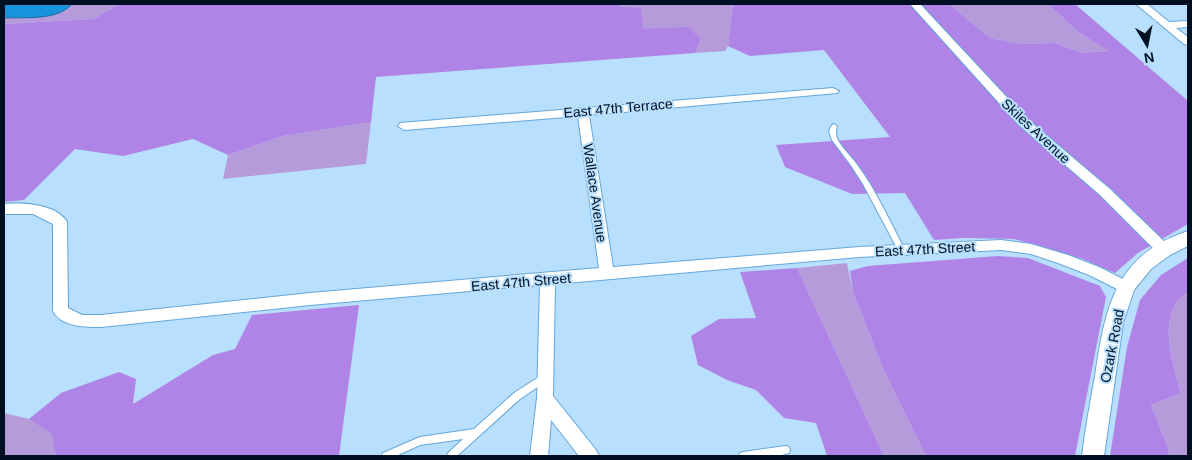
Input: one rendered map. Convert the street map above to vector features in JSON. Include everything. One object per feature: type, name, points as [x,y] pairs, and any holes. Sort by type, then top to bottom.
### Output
[{"type":"street","name":"Skiles Avenue","points":[[915,4],[1023,122],[1105,192],[1164,250]]},
{"type":"street","points":[[1141,4],[1188,42]]},
{"type":"street","points":[[1167,25],[1188,24]]},
{"type":"street","name":"East 47th Terrace","points":[[404,126],[833,91]]},
{"type":"street","name":"Wallace Avenue","points":[[582,111],[607,275]]},
{"type":"street","name":"East 47th Street","points":[[4,208],[32,208],[45,211],[60,222],[59,263],[62,311],[80,321],[102,321],[310,299],[858,252],[1001,246],[1031,249],[1086,268],[1126,287]]},
{"type":"street","name":"Ozark Road","points":[[1093,456],[1113,323],[1126,287],[1145,264],[1164,250],[1188,238]]},
{"type":"street","points":[[539,456],[545,398],[548,280]]},
{"type":"street","points":[[545,398],[587,452]]},
{"type":"lane","points":[[834,126],[832,137],[861,176],[901,250]]},
{"type":"lane","points":[[451,456],[475,432],[517,396],[545,376]]},
{"type":"lane","points":[[386,456],[420,442],[475,432]]},
{"type":"lane","points":[[742,456],[786,450]]},
{"type":"shaded area","points":[[72,4],[119,4],[94,19],[4,24],[4,18],[49,16],[66,9]]},
{"type":"shaded area","points":[[119,4],[620,4],[622,7],[641,8],[643,29],[688,27],[701,39],[695,53],[376,77],[371,122],[283,136],[228,155],[193,139],[123,156],[75,149],[24,200],[4,202],[4,24],[94,19]]},
{"type":"shaded area","points":[[620,4],[733,4],[728,46],[725,51],[695,53],[701,39],[643,30]]},
{"type":"shaded area","points":[[733,4],[949,4],[990,38],[1022,44],[1055,43],[1082,53],[1109,51],[1077,31],[1048,4],[1075,4],[1188,101],[1188,224],[1138,253],[1115,273],[1083,259],[1014,239],[964,238],[934,240],[905,193],[852,194],[785,167],[776,145],[890,137],[824,50],[750,56],[728,46]]},
{"type":"shaded area","points":[[949,4],[1048,4],[1077,31],[1110,51],[1082,53],[1055,43],[1022,44],[990,38]]},
{"type":"shaded area","points":[[371,122],[366,164],[223,179],[228,155],[283,136]]},
{"type":"shaded area","points":[[998,256],[1028,258],[1100,286],[1106,297],[1075,456],[926,456],[884,371],[853,292],[850,271],[868,266]]},
{"type":"shaded area","points":[[1188,258],[1188,293],[1178,301],[1172,312],[1169,325],[1171,354],[1181,393],[1151,405],[1168,448],[1169,456],[1110,456],[1127,347],[1140,300],[1161,275]]},
{"type":"shaded area","points":[[847,263],[853,292],[884,371],[926,456],[884,456],[797,268]]},
{"type":"shaded area","points":[[797,268],[884,456],[827,456],[816,423],[784,418],[756,390],[727,380],[698,365],[691,336],[719,319],[756,318],[740,272]]},
{"type":"shaded area","points":[[1188,293],[1188,456],[1169,456],[1168,448],[1151,405],[1181,393],[1171,354],[1169,325],[1172,312],[1178,301]]},
{"type":"shaded area","points":[[359,305],[339,456],[56,456],[52,434],[29,419],[61,393],[119,372],[136,379],[133,404],[213,355],[235,349],[252,315]]},
{"type":"shaded area","points":[[4,413],[29,419],[53,434],[56,456],[4,456]]},
{"type":"water","points":[[4,4],[72,4],[66,9],[49,16],[4,18]]}]
